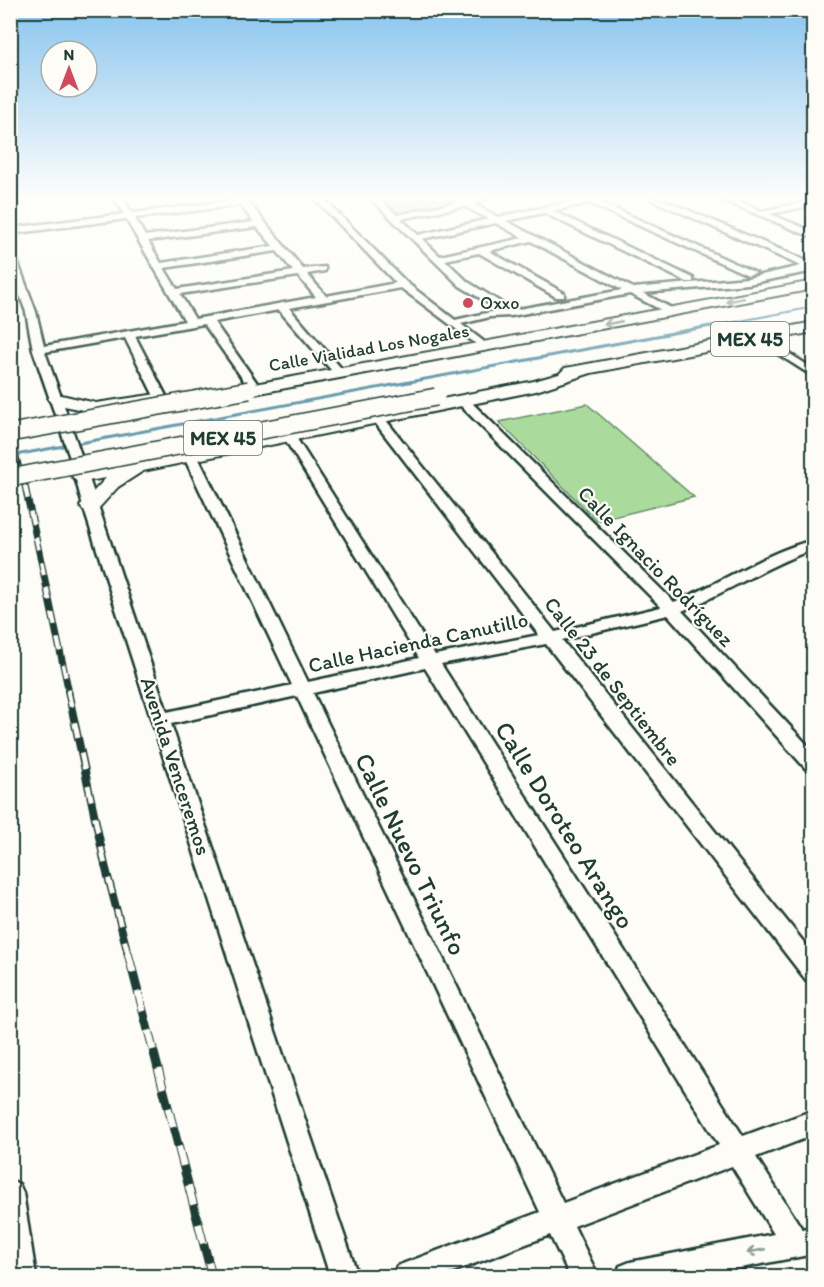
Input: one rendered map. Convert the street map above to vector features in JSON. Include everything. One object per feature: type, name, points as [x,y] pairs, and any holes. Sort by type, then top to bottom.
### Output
[{"type":"highway","name":"Calle Vialidad Los Nogales","points":[[250,386],[576,330],[813,285]]},
{"type":"highway","name":"MEX 45","points":[[10,478],[813,327]]},
{"type":"highway","points":[[60,407],[96,408],[250,386],[479,343],[576,330]]},
{"type":"highway","points":[[80,467],[137,466],[550,383],[587,369]]},
{"type":"highway","name":"MEX 45","points":[[10,433],[250,386]]},
{"type":"highway","points":[[90,506],[100,491],[123,473],[137,466]]},
{"type":"street","name":"Avenida Venceremos","points":[[11,259],[31,312],[39,350],[69,432],[90,506],[344,1276]]},
{"type":"street","points":[[154,259],[192,323]]},
{"type":"street","points":[[158,266],[204,259]]},
{"type":"street","points":[[287,259],[322,298]]},
{"type":"street","points":[[377,259],[403,285],[479,343]]},
{"type":"street","points":[[437,260],[441,259]]},
{"type":"street","points":[[497,259],[560,295]]},
{"type":"street","points":[[573,259],[671,312]]},
{"type":"street","points":[[647,259],[690,280]]},
{"type":"street","points":[[721,259],[751,273]]},
{"type":"street","points":[[793,259],[813,267]]},
{"type":"street","points":[[437,260],[471,289],[507,310],[627,288],[748,281],[813,267]]},
{"type":"street","points":[[454,323],[560,295],[751,273],[800,262]]},
{"type":"street","points":[[174,292],[322,269]]},
{"type":"street","points":[[39,350],[403,285]]},
{"type":"street","points":[[281,306],[336,369]]},
{"type":"street","points":[[207,320],[250,386]]},
{"type":"street","points":[[128,334],[161,398]]},
{"type":"street","points":[[758,337],[813,374]]},
{"type":"street","name":"Calle Ignacio Rodríguez","points":[[463,401],[672,609],[813,765]]},
{"type":"street","name":"Calle 23 de Septiembre","points":[[377,417],[813,973]]},
{"type":"street","name":"Calle Doroteo Arango","points":[[288,436],[738,1152],[804,1242]]},
{"type":"street","name":"Calle Nuevo Triunfo","points":[[190,455],[584,1276]]},
{"type":"street","name":"Calle Hacienda Canutillo","points":[[161,720],[430,661],[550,638],[672,609],[707,595],[791,552],[813,544]]},
{"type":"street","points":[[407,1276],[813,1122]]},
{"type":"street","points":[[10,1193],[22,1276]]},
{"type":"street","points":[[630,1276],[804,1242]]},
{"type":"green space","points":[[587,404],[694,497],[597,521],[499,422]]},
{"type":"waterway","points":[[708,327],[814,307]]},
{"type":"waterway","points":[[10,456],[716,325]]},
{"type":"railway","points":[[10,427],[25,488]]},
{"type":"railway","points":[[25,486],[69,693]]},
{"type":"railway","points":[[68,691],[105,865],[128,954]]},
{"type":"railway","points":[[128,953],[212,1276]]},
{"type":"place","name":"Oxxo","points":[[468,303]]}]
